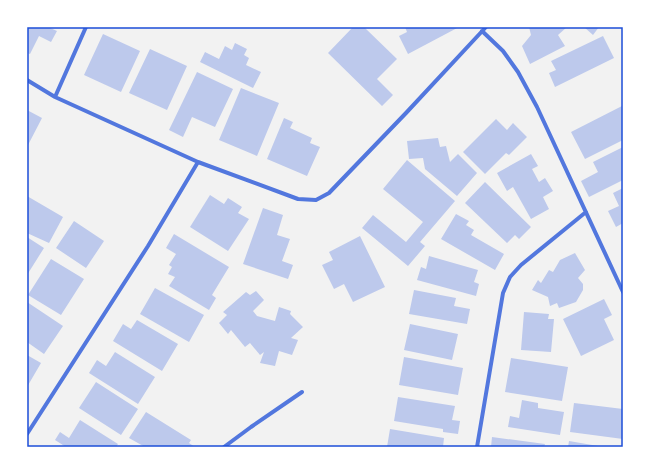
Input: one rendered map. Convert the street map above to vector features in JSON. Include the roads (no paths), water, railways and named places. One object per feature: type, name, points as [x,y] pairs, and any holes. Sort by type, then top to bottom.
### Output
[{"type":"street","points":[[55,97],[86,27]]},
{"type":"street","points":[[27,80],[55,97],[198,162],[298,199],[316,200],[329,193],[486,27]]},
{"type":"street","points":[[482,31],[503,51],[518,72],[537,107],[623,292]]},
{"type":"street","points":[[27,434],[148,246],[198,162]]},
{"type":"street","points":[[477,447],[503,294],[510,277],[521,265],[586,212]]},
{"type":"street","points":[[224,447],[302,392]]}]
